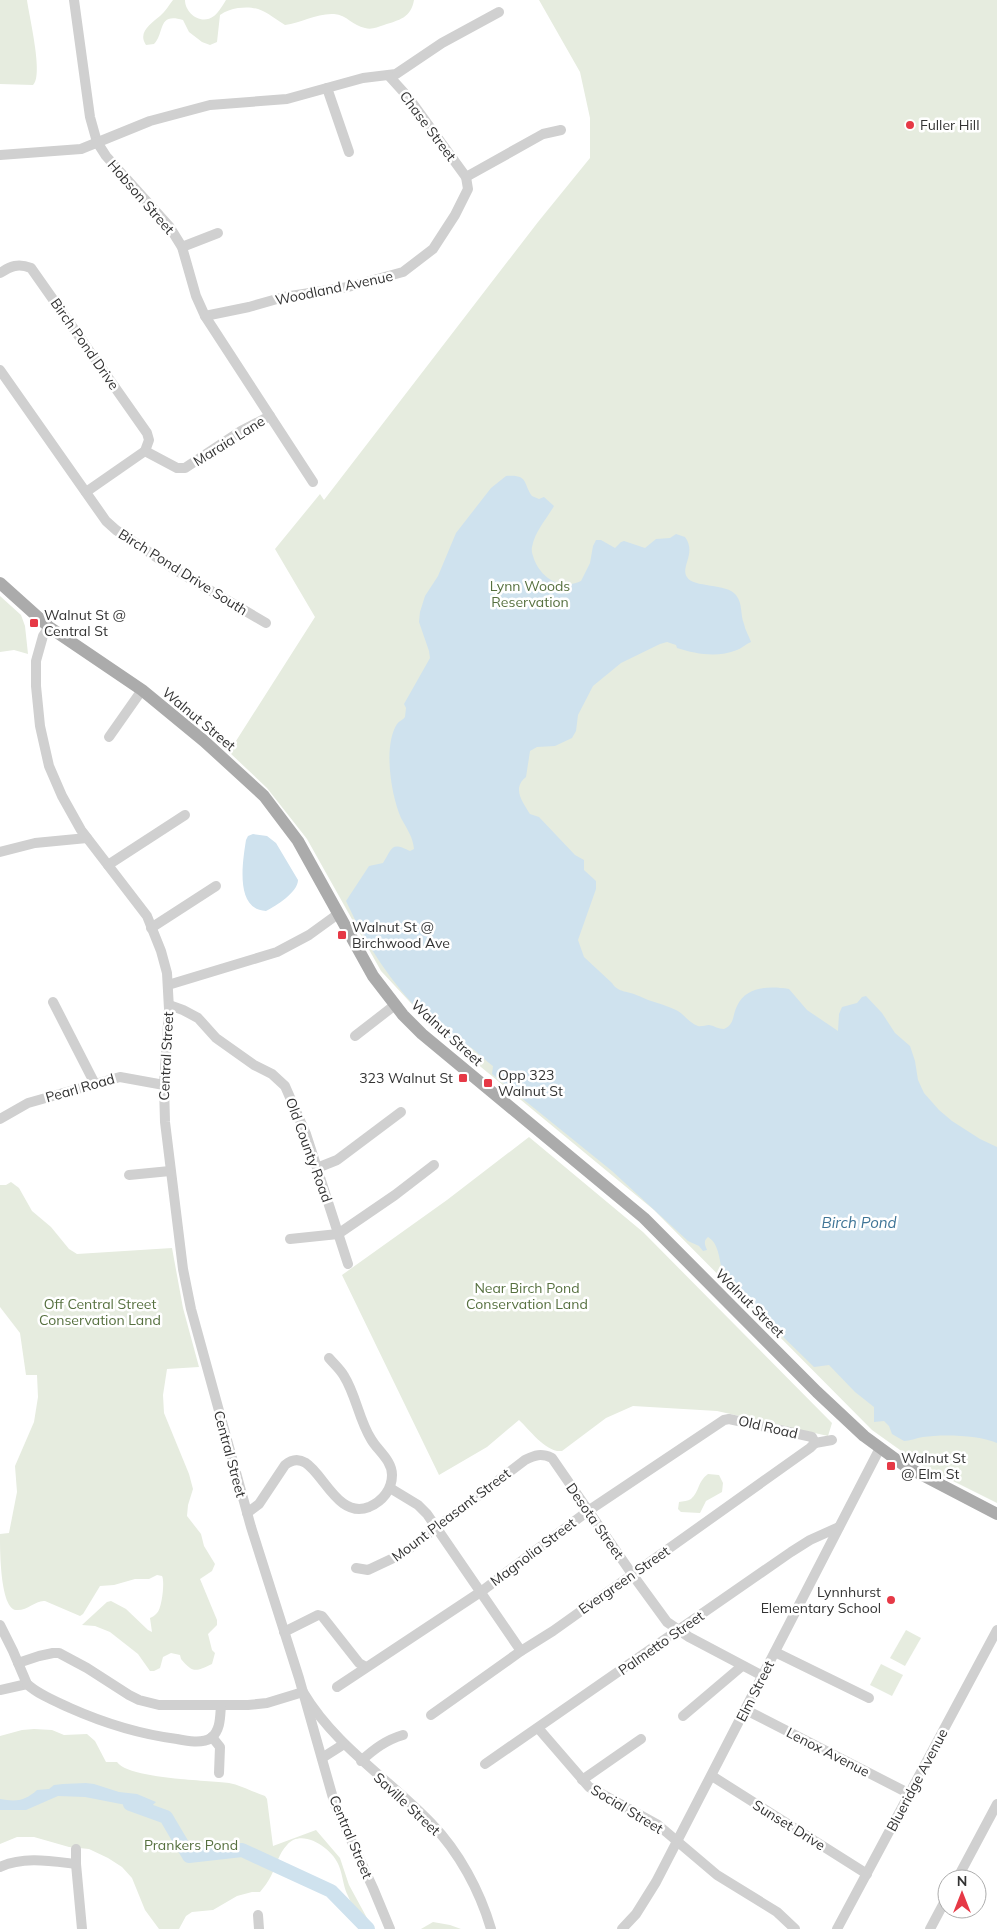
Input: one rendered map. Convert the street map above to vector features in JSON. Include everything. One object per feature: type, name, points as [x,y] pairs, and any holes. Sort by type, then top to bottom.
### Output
[{"type":"main road","name":"Walnut Street","points":[[0,583],[48,627],[142,690],[204,741],[264,796],[298,841],[373,976],[395,1005],[433,1044],[644,1218],[853,1427],[919,1474],[997,1514]]},
{"type":"street","name":"Hobson Street","points":[[74,0],[90,117],[97,142],[106,156],[169,226],[182,247],[196,296],[205,316],[313,482]]},
{"type":"street","points":[[0,155],[80,149],[150,121],[210,105],[288,99],[370,76],[389,76],[403,71],[442,43],[498,12]]},
{"type":"street","name":"Chase Street","points":[[389,76],[412,103],[466,177]]},
{"type":"street","points":[[327,88],[349,152]]},
{"type":"street","points":[[466,177],[543,134],[560,130]]},
{"type":"street","name":"Woodland Avenue","points":[[205,316],[249,308],[284,297],[348,287],[403,272],[434,249],[456,215],[468,189],[466,177]]},
{"type":"street","points":[[182,247],[218,233]]},
{"type":"street","name":"Birch Pond Drive","points":[[0,273],[16,265],[24,265],[31,268],[147,433],[149,440],[145,451]]},
{"type":"street","points":[[0,370],[86,492],[145,451]]},
{"type":"street","name":"Maraia Lane","points":[[145,451],[177,468],[185,468],[241,431],[270,416]]},
{"type":"street","name":"Birch Pond Drive South","points":[[86,492],[106,521],[116,530],[177,571],[266,623]]},
{"type":"street","name":"Central Street","points":[[48,627],[43,636],[36,660],[36,686],[40,726],[49,766],[62,796],[87,838],[146,916],[161,952],[168,985],[169,1005],[164,1085],[165,1122],[170,1171],[188,1294],[246,1513],[303,1692],[332,1793],[342,1823],[374,1888],[390,1929]]},
{"type":"street","points":[[109,737],[142,690]]},
{"type":"street","points":[[108,865],[185,815]]},
{"type":"street","points":[[0,852],[35,843],[87,838]]},
{"type":"street","points":[[151,928],[216,886]]},
{"type":"street","points":[[168,985],[277,952],[303,939],[338,914]]},
{"type":"street","points":[[53,1002],[95,1084]]},
{"type":"street","name":"Old County Road","points":[[169,1005],[184,1010],[198,1018],[216,1038],[254,1065],[272,1074],[285,1086],[306,1134],[348,1264]]},
{"type":"street","points":[[355,1036],[395,1005]]},
{"type":"street","name":"Pearl Road","points":[[1,1116],[28,1103],[124,1076],[164,1085]]},
{"type":"street","points":[[317,1168],[337,1160],[401,1112]]},
{"type":"street","points":[[290,1239],[338,1234],[395,1195],[434,1165]]},
{"type":"street","points":[[129,1175],[170,1171]]},
{"type":"street","points":[[330,1358],[344,1377],[371,1440],[385,1456],[392,1473],[390,1488],[418,1505],[427,1514],[521,1651]]},
{"type":"street","name":"Old Road","points":[[729,1418],[812,1437],[815,1443],[832,1440]]},
{"type":"street","name":"Magnolia Street","points":[[337,1686],[480,1591],[588,1511],[717,1423],[729,1418]]},
{"type":"street","name":"Evergreen Street","points":[[432,1714],[521,1651],[553,1631],[815,1443]]},
{"type":"street","name":"Elm Street","points":[[627,1927],[644,1902],[678,1842],[880,1448]]},
{"type":"street","name":"Desota Street","points":[[545,1454],[552,1458],[667,1622],[679,1631],[763,1676]]},
{"type":"street","name":"Mount Pleasant Street","points":[[356,1568],[368,1570],[402,1554],[525,1460],[536,1455],[545,1454]]},
{"type":"street","name":"Central Street","points":[[246,1513],[259,1504],[285,1465],[291,1460],[301,1460],[309,1464],[342,1504],[354,1509],[368,1507],[380,1500],[390,1488]]},
{"type":"street","name":"Palmetto Street","points":[[485,1764],[791,1552],[810,1540],[839,1526]]},
{"type":"street","points":[[284,1632],[318,1616],[322,1616],[359,1663],[366,1667]]},
{"type":"street","points":[[0,1626],[27,1684],[35,1691],[109,1725],[150,1735],[202,1741],[212,1737],[219,1726],[221,1705]]},
{"type":"street","name":"Blueridge Avenue","points":[[836,1929],[997,1630]]},
{"type":"street","points":[[775,1652],[869,1698]]},
{"type":"street","points":[[18,1664],[39,1656],[53,1653],[59,1654],[139,1700],[166,1705],[268,1703],[303,1692]]},
{"type":"street","points":[[683,1716],[742,1666]]},
{"type":"street","points":[[0,1690],[27,1684]]},
{"type":"street","name":"Saville Street","points":[[303,1692],[309,1703],[344,1744],[415,1807],[446,1841],[472,1883],[491,1929]]},
{"type":"street","name":"Lenox Avenue","points":[[746,1710],[910,1794]]},
{"type":"street","name":"Social Street","points":[[538,1728],[582,1780],[595,1791],[658,1825],[717,1875],[777,1912],[795,1929]]},
{"type":"street","points":[[361,1761],[391,1738],[403,1735]]},
{"type":"street","points":[[212,1737],[220,1747],[219,1773]]},
{"type":"street","points":[[582,1780],[640,1739]]},
{"type":"street","points":[[322,1758],[344,1744]]},
{"type":"street","name":"Sunset Drive","points":[[712,1776],[867,1874]]},
{"type":"street","points":[[962,1869],[997,1804]]},
{"type":"street","points":[[76,1849],[82,1929]]},
{"type":"street","points":[[0,1867],[14,1861],[24,1860],[76,1864]]},
{"type":"street","points":[[258,1915],[259,1929]]},
{"type":"street","points":[[930,1929],[937,1916]]},
{"type":"green space","points":[[0,0],[27,0],[37,70],[33,85],[0,84]]},
{"type":"green space","points":[[173,0],[185,0],[191,13],[195,17],[204,20],[216,15],[226,0],[414,0],[407,15],[395,22],[370,29],[361,27],[343,16],[334,14],[321,15],[285,25],[258,9],[235,8],[220,15],[217,42],[210,45],[202,42],[189,32],[183,20],[169,19],[165,21],[154,44],[146,45],[143,36],[144,32],[164,13]]},
{"type":"green space","name":"Lynn Woods Reservation","points":[[539,0],[997,0],[997,1503],[921,1465],[872,1430],[654,1210],[464,1053],[422,1015],[381,971],[307,839],[267,788],[229,752],[315,617],[275,549],[320,494],[324,500],[538,222],[590,158],[590,118],[580,72]]},
{"type":"green space","points":[[0,596],[21,615],[25,626],[28,654],[14,650],[0,652]]},
{"type":"green space","name":"Near Birch Pond Conservation Land","points":[[529,1137],[643,1232],[832,1423],[828,1436],[717,1411],[633,1406],[606,1418],[562,1451],[556,1451],[544,1445],[519,1420],[487,1447],[439,1475],[342,1275],[447,1200]]},
{"type":"green space","name":"Off Central Street Conservation Land","points":[[11,1182],[19,1188],[32,1211],[51,1227],[69,1249],[77,1254],[172,1248],[183,1308],[199,1367],[167,1369],[163,1395],[164,1413],[189,1474],[193,1489],[187,1516],[201,1534],[204,1546],[215,1564],[212,1571],[200,1579],[217,1620],[217,1625],[208,1634],[212,1650],[215,1653],[212,1664],[202,1669],[192,1669],[181,1659],[180,1655],[171,1653],[163,1657],[160,1668],[150,1671],[138,1654],[110,1632],[95,1626],[82,1625],[107,1602],[111,1601],[126,1609],[152,1632],[150,1618],[159,1610],[162,1600],[162,1576],[157,1575],[149,1579],[135,1579],[114,1585],[100,1586],[80,1616],[45,1601],[16,1610],[11,1607],[7,1599],[2,1577],[0,1534],[9,1533],[17,1492],[15,1466],[34,1422],[38,1397],[37,1375],[26,1375],[20,1333],[0,1307],[0,1185],[6,1185]]},
{"type":"green space","points":[[708,1474],[719,1475],[723,1483],[722,1492],[706,1501],[700,1513],[681,1512],[678,1509],[679,1502],[691,1499],[704,1477]]},
{"type":"green space","points":[[906,1630],[921,1638],[905,1666],[890,1658]]},
{"type":"green space","points":[[881,1664],[903,1675],[892,1696],[870,1685]]},
{"type":"green space","name":"Prankers Pond","points":[[34,1729],[52,1730],[64,1735],[87,1734],[95,1741],[106,1762],[117,1762],[124,1768],[136,1772],[169,1778],[229,1783],[265,1796],[267,1799],[273,1846],[316,1830],[340,1858],[349,1885],[373,1929],[368,1929],[352,1905],[336,1859],[324,1847],[308,1839],[293,1840],[284,1848],[270,1878],[260,1892],[237,1896],[213,1910],[192,1912],[186,1916],[179,1929],[159,1929],[145,1910],[132,1878],[122,1867],[108,1858],[89,1849],[69,1847],[34,1837],[17,1837],[0,1844],[0,1736]]},
{"type":"green space","points":[[433,1922],[450,1925],[461,1929],[421,1929]]},
{"type":"water","name":"Birch Pond","points":[[506,476],[522,478],[532,496],[539,499],[544,497],[554,506],[538,531],[533,541],[532,549],[537,566],[541,572],[553,581],[574,584],[581,581],[590,563],[596,540],[601,540],[615,548],[624,541],[645,548],[656,539],[670,538],[676,534],[685,537],[688,543],[689,554],[685,569],[687,577],[696,583],[732,591],[738,598],[742,617],[751,642],[737,650],[714,654],[684,650],[667,642],[621,663],[593,686],[578,715],[576,731],[572,738],[555,746],[537,747],[530,751],[526,777],[522,781],[519,790],[520,795],[530,814],[539,817],[575,855],[584,860],[584,870],[596,881],[596,889],[578,940],[584,957],[617,989],[676,1010],[698,1026],[709,1025],[720,1029],[730,1025],[741,999],[746,994],[759,989],[789,989],[807,1010],[838,1031],[839,1014],[842,1007],[857,1003],[862,997],[866,996],[882,1013],[895,1033],[910,1046],[918,1080],[924,1093],[952,1121],[980,1139],[997,1147],[997,1443],[981,1438],[950,1435],[923,1437],[904,1441],[892,1434],[889,1426],[884,1421],[874,1422],[874,1407],[855,1392],[829,1365],[814,1367],[729,1284],[723,1274],[717,1249],[712,1240],[708,1237],[705,1240],[707,1250],[703,1251],[699,1246],[688,1241],[612,1171],[492,1074],[493,1066],[476,1051],[469,1046],[450,1040],[416,1008],[377,958],[355,921],[346,901],[369,866],[383,863],[393,848],[399,847],[410,851],[414,849],[411,837],[401,818],[394,797],[389,757],[393,733],[397,724],[405,717],[406,708],[404,704],[430,658],[419,622],[425,596],[438,576],[456,533],[491,488]]},
{"type":"water","points":[[253,834],[267,836],[276,843],[298,880],[291,894],[266,911],[256,908],[249,902],[243,883],[243,859],[246,840],[248,836]]},
{"type":"water","points":[[86,1783],[119,1792],[137,1794],[156,1802],[143,1814],[136,1807],[85,1797],[58,1796],[26,1810],[0,1810],[0,1799],[20,1800],[37,1790],[49,1789],[54,1785]]},
{"type":"waterway","points":[[130,1804],[166,1817],[189,1856],[242,1850],[331,1891],[368,1929]]},
{"type":"place","name":"Fuller Hill","points":[[910,125]]},
{"type":"place","name":"Walnut St @ Central St","points":[[34,623]]},
{"type":"place","name":"Walnut St @ Birchwood Ave","points":[[342,935]]},
{"type":"place","name":"323 Walnut St","points":[[463,1078]]},
{"type":"place","name":"Opp 323 Walnut St","points":[[488,1083]]},
{"type":"place","name":"Walnut St @ Elm St","points":[[891,1466]]},
{"type":"place","name":"Lynnhurst Elementary School","points":[[891,1600]]}]
